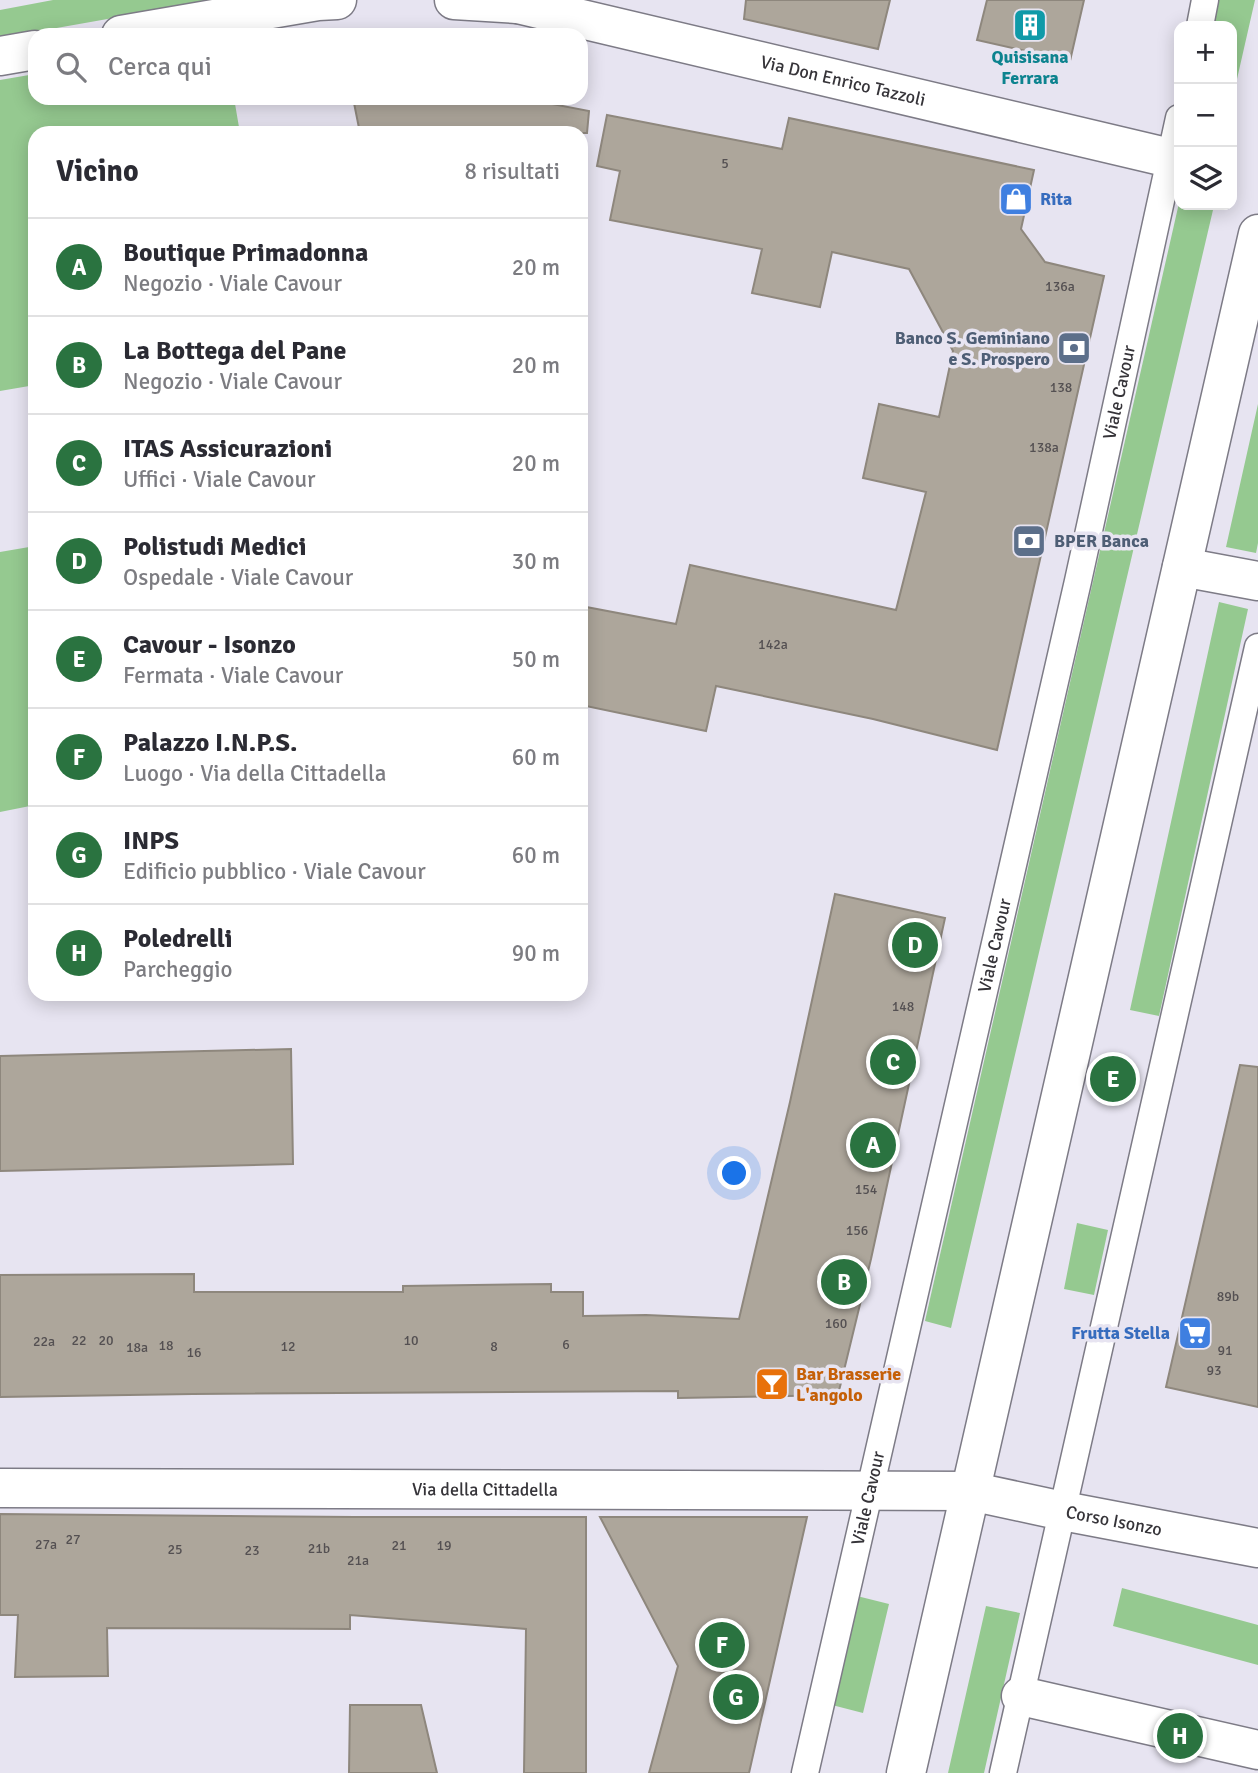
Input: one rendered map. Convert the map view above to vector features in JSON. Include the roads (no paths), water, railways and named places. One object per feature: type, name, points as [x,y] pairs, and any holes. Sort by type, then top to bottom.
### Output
[{"type":"street","points":[[162,28],[337,0]]},
{"type":"street","name":"Via Don Enrico Tazzoli","points":[[454,0],[518,4],[1170,158]]},
{"type":"street","points":[[0,56],[28,51]]},
{"type":"street","points":[[906,1773],[1258,234]]},
{"type":"street","points":[[1182,567],[1258,581]]},
{"type":"street","name":"Via della Cittadella","points":[[0,1488],[970,1491]]},
{"type":"street","name":"Corso Isonzo","points":[[970,1491],[1258,1548]]},
{"type":"street","points":[[1021,1696],[1258,1750]]},
{"type":"lane","points":[[1201,21],[1206,0]]},
{"type":"lane","name":"Viale Cavour","points":[[805,1773],[1069,621],[1174,140]]},
{"type":"lane","points":[[1003,1773],[1258,647]]},
{"type":"place","name":"Quisisana Ferrara","points":[[1030,25]]},
{"type":"place","name":"Rita","points":[[1016,199]]},
{"type":"place","name":"Banco S. Geminiano e S. Prospero","points":[[1074,348]]},
{"type":"place","name":"BPER Banca","points":[[1029,541]]},
{"type":"place","name":"Polistudi Medici","points":[[915,945]]},
{"type":"place","name":"ITAS Assicurazioni","points":[[893,1062]]},
{"type":"place","name":"Cavour - Isonzo","points":[[1113,1079]]},
{"type":"place","name":"Boutique Primadonna","points":[[873,1145]]},
{"type":"place","name":"La Bottega del Pane","points":[[844,1282]]},
{"type":"place","name":"Frutta Stella","points":[[1195,1333]]},
{"type":"place","name":"Bar Brasserie L'angolo","points":[[772,1384]]},
{"type":"place","name":"Palazzo I.N.P.S.","points":[[722,1645]]},
{"type":"place","name":"INPS","points":[[736,1697]]},
{"type":"place","name":"Poledrelli","points":[[1180,1736]]}]
